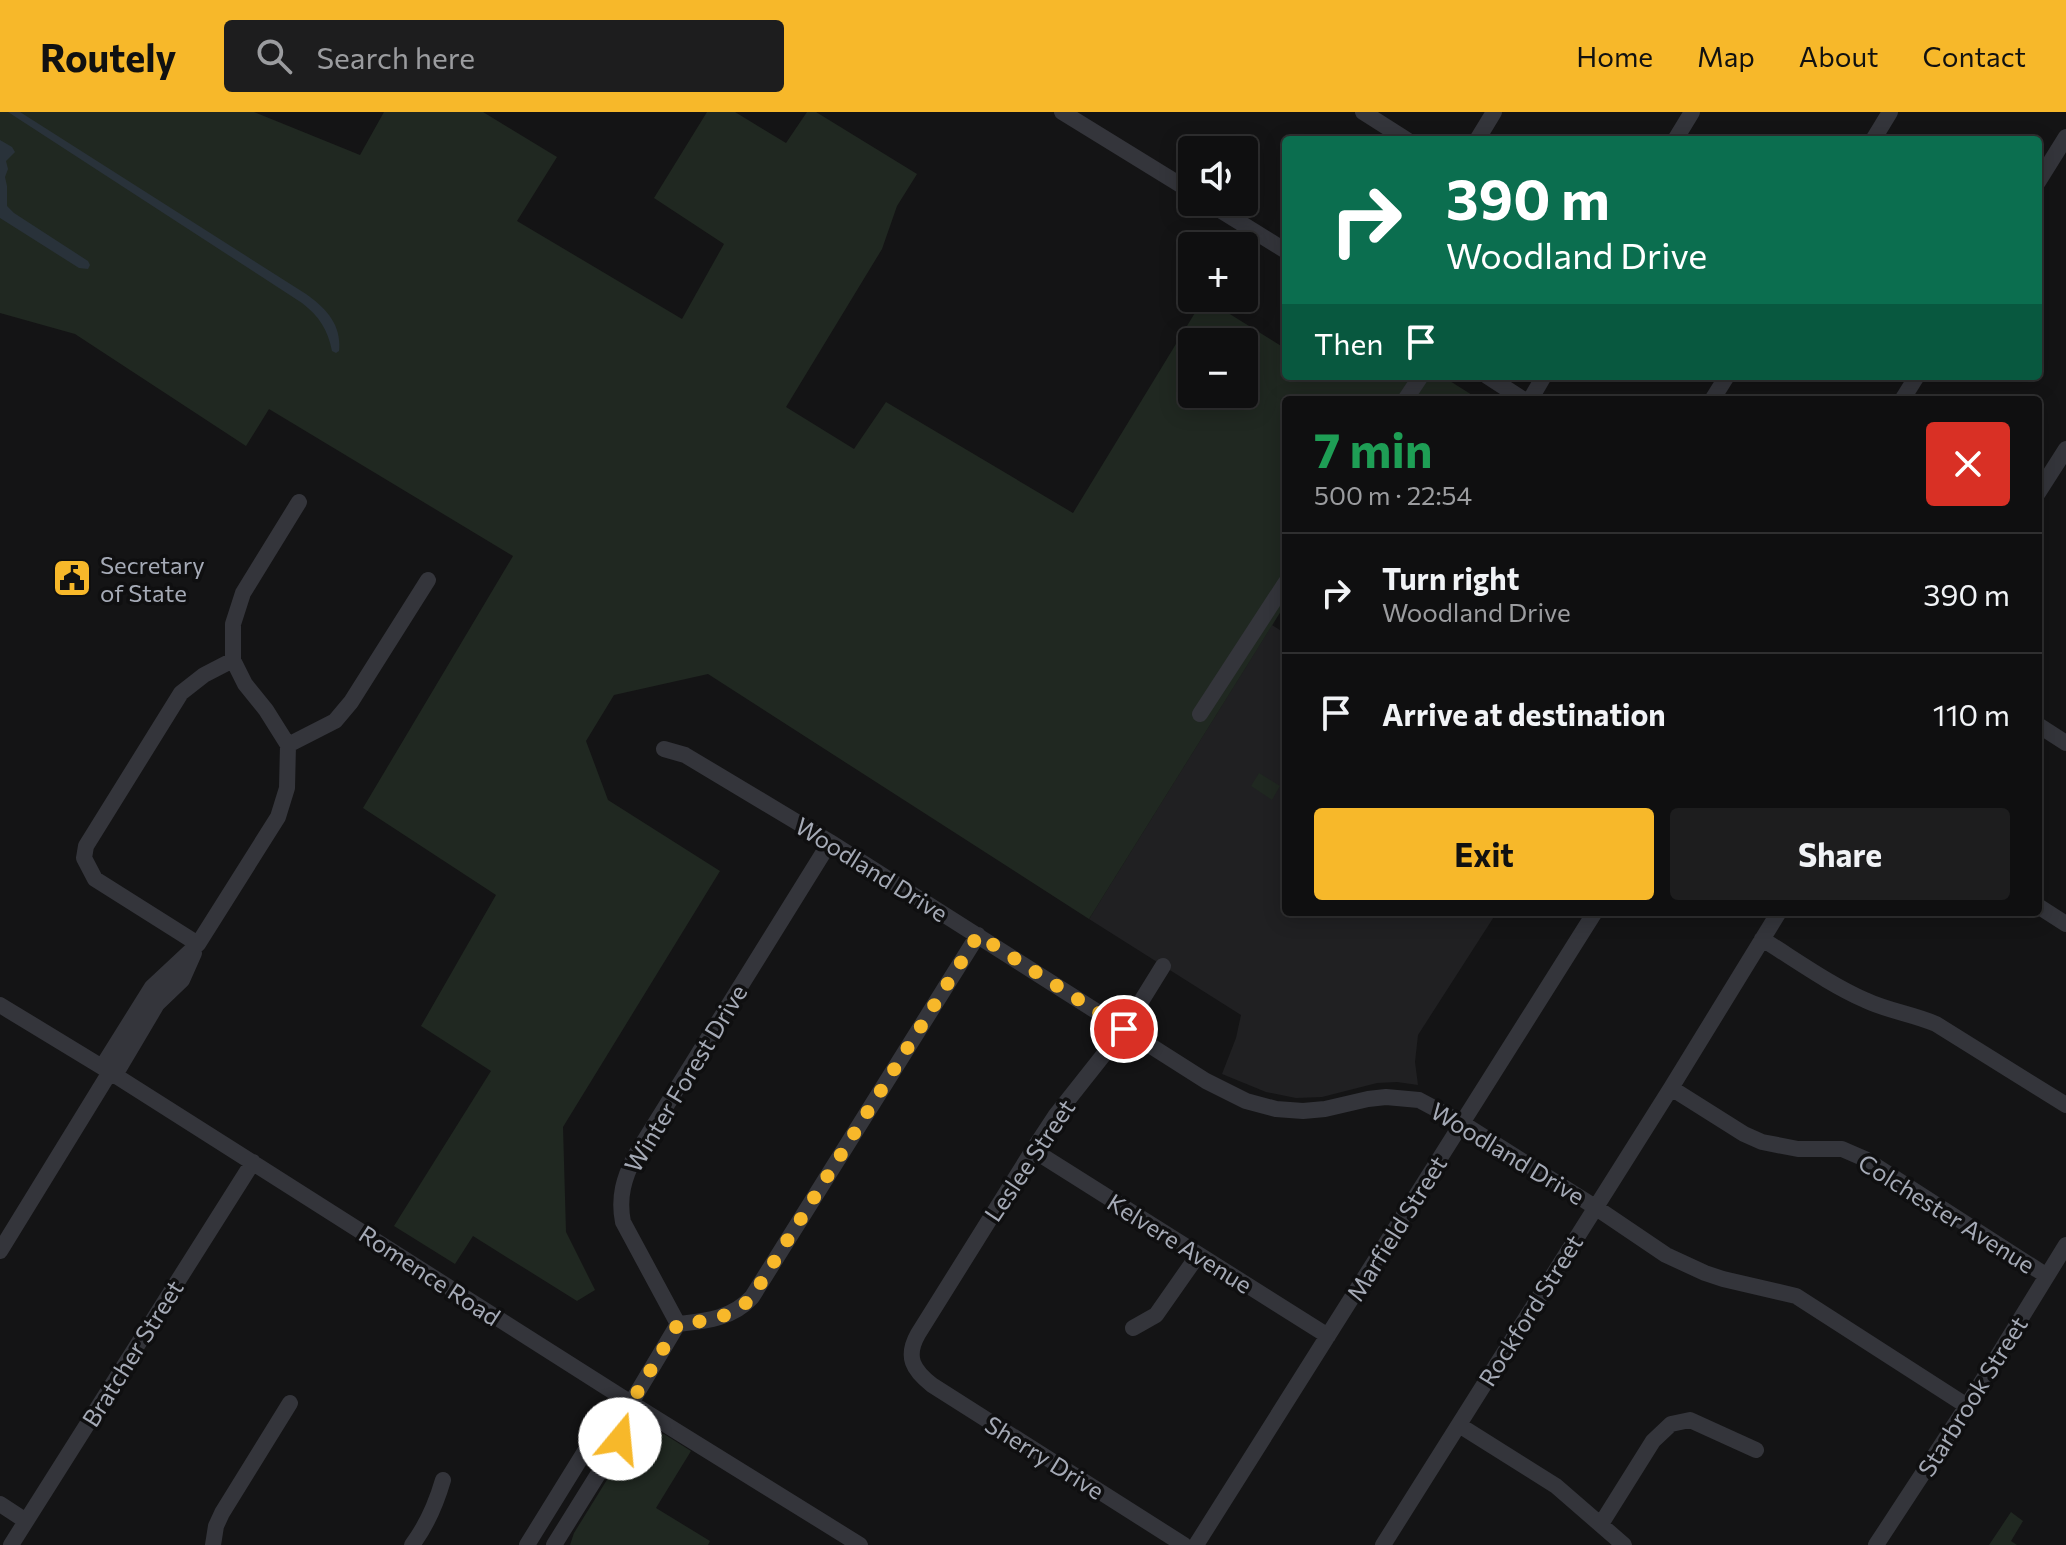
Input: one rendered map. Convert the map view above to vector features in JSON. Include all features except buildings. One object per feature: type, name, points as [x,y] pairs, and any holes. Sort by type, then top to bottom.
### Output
[{"type":"street","points":[[1062,112],[1178,183]]},
{"type":"street","points":[[1363,112],[1396,136]]},
{"type":"street","points":[[1479,136],[1494,112]]},
{"type":"street","points":[[1677,136],[1692,112]]},
{"type":"street","points":[[1875,136],[1890,112]]},
{"type":"street","points":[[2042,176],[2066,137]]},
{"type":"street","points":[[1230,216],[1282,249]]},
{"type":"street","points":[[1494,380],[1520,396]]},
{"type":"street","points":[[2042,487],[2066,449]]},
{"type":"street","points":[[0,1251],[109,1071],[152,987],[198,944],[278,817],[287,788],[288,745],[245,684],[233,660],[233,624],[243,593],[299,502]]},
{"type":"street","points":[[288,745],[335,721],[351,702],[428,580]]},
{"type":"street","points":[[1200,714],[1282,588]]},
{"type":"street","points":[[198,944],[95,879],[84,858],[86,846],[181,693],[204,675],[233,660]]},
{"type":"street","points":[[2042,728],[2066,743]]},
{"type":"street","name":"Woodland Drive","points":[[664,749],[685,755],[830,842],[1206,1081],[1246,1101],[1289,1110],[1314,1110],[1368,1099],[1404,1097],[1429,1104],[1666,1255],[1723,1279],[1796,1296],[1967,1406]]},
{"type":"street","name":"Winter Forest Drive","points":[[678,1324],[623,1222],[620,1204],[625,1176],[830,842]]},
{"type":"street","points":[[2042,909],[2066,924]]},
{"type":"street","name":"Marfield Street","points":[[1196,1545],[1592,916]]},
{"type":"street","name":"Rockford Street","points":[[1383,1545],[1776,916]]},
{"type":"street","points":[[554,1545],[620,1439],[631,1403],[678,1324],[715,1319],[739,1309],[752,1297],[978,935]]},
{"type":"street","points":[[1762,939],[1851,994],[1936,1024],[2066,1105]]},
{"type":"street","name":"Leslee Street","points":[[913,1362],[912,1348],[918,1334],[1033,1150],[1056,1115],[1124,1029],[1163,966]]},
{"type":"street","name":"Romence Road","points":[[0,1005],[860,1545]]},
{"type":"street","name":"Colchester Avenue","points":[[1671,1088],[1762,1142],[1798,1149],[1842,1149],[1865,1159],[2047,1276]]},
{"type":"street","name":"Kelvere Avenue","points":[[1033,1150],[1328,1336]]},
{"type":"street","name":"Bratcher Street","points":[[11,1545],[253,1162]]},
{"type":"street","name":"Starbrook Street","points":[[1876,1545],[1967,1406],[2066,1245]]},
{"type":"street","points":[[1133,1328],[1156,1315],[1198,1255]]},
{"type":"street","name":"Sherry Drive","points":[[913,1362],[917,1371],[932,1385],[1184,1545]]},
{"type":"street","points":[[213,1545],[222,1513],[290,1403]]},
{"type":"street","points":[[527,1545],[600,1427],[631,1403]]},
{"type":"street","points":[[1601,1524],[1653,1441],[1671,1424],[1690,1420],[1756,1450]]},
{"type":"street","points":[[1459,1425],[1556,1486],[1624,1545]]},
{"type":"street","points":[[412,1545],[423,1530],[443,1480]]},
{"type":"street","points":[[0,1504],[26,1521]]},
{"type":"shaded area","points":[[0,112],[254,112],[360,155],[384,112],[483,112],[557,157],[517,221],[682,319],[724,244],[654,198],[707,112],[735,112],[786,143],[807,112],[816,112],[917,174],[897,206],[882,249],[786,407],[854,449],[886,402],[1073,513],[1178,341],[1178,408],[1258,408],[1258,332],[1282,347],[1282,380],[1448,380],[1474,396],[1282,396],[1282,609],[1089,919],[708,674],[614,695],[586,741],[608,800],[720,871],[563,1127],[566,1232],[595,1290],[577,1301],[473,1236],[455,1264],[394,1226],[491,1071],[421,1026],[496,895],[363,808],[513,556],[269,409],[246,446],[75,334],[0,313]]},
{"type":"shaded area","points":[[8,112],[20,112],[306,294],[331,318],[338,333],[339,351],[332,351],[322,324],[302,303]]},
{"type":"shaded area","points":[[0,140],[15,152],[6,161],[7,206],[88,261],[88,269],[79,268],[0,218]]},
{"type":"shaded area","points":[[1195,312],[1227,312],[1252,328],[1186,328]]},
{"type":"shaded area","points":[[1272,625],[1282,631],[1282,916],[1494,916],[1418,1035],[1415,1062],[1418,1085],[1377,1083],[1322,1097],[1296,1098],[1266,1092],[1222,1074],[1241,1015],[1089,919]]},
{"type":"shaded area","points":[[1259,773],[1280,786],[1272,800],[1251,786]]},
{"type":"shaded area","points":[[664,1434],[691,1451],[656,1508],[710,1541],[708,1545],[570,1545],[574,1533],[631,1441]]},
{"type":"shaded area","points":[[2011,1512],[2023,1521],[2011,1541],[2017,1545],[1989,1545]]},
{"type":"place","name":"Secretary of State","points":[[72,578]]},
{"type":"route","points":[[620,1439],[631,1403],[678,1324],[715,1319],[739,1309],[752,1297],[978,935],[1124,1029]]}]
